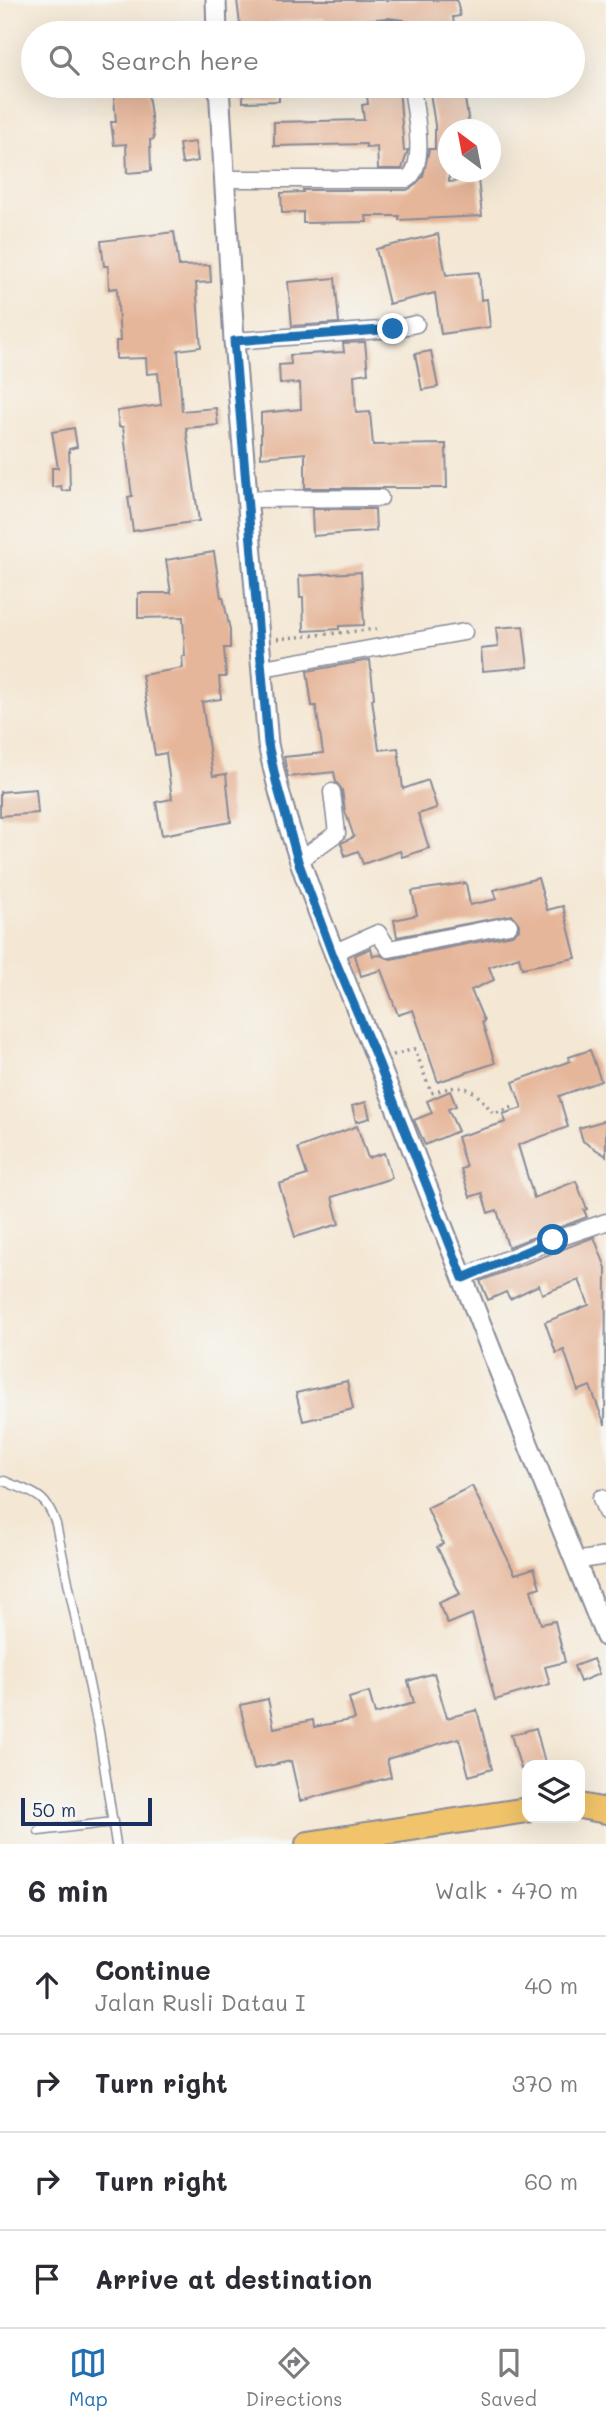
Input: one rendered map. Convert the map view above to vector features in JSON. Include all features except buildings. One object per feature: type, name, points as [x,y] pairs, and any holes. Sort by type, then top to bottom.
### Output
[{"type":"main road","points":[[585,1794],[606,1791]]},
{"type":"main road","points":[[585,1807],[606,1811]]},
{"type":"main road","points":[[308,1844],[522,1811]]},
{"type":"street","points":[[216,0],[217,21]]},
{"type":"street","points":[[220,98],[234,341],[268,744],[285,819],[332,953],[377,1059],[606,1637]]},
{"type":"street","points":[[224,179],[407,179],[413,174],[419,154],[413,98]]},
{"type":"street","points":[[234,341],[393,329],[416,324]]},
{"type":"street","points":[[248,499],[380,498]]},
{"type":"street","points":[[263,668],[464,632]]},
{"type":"street","points":[[298,861],[337,833],[332,792]]},
{"type":"street","points":[[332,953],[378,933],[388,949],[509,925]]},
{"type":"street","points":[[463,1278],[553,1240],[606,1222]]},
{"type":"street","points":[[575,1561],[606,1556]]},
{"type":"lane","points":[[4,1481],[43,1498],[52,1510],[99,1732],[116,1844]]},
{"type":"lane","points":[[39,1831],[113,1822]]},
{"type":"path","points":[[261,641],[385,628]]},
{"type":"path","points":[[377,1059],[415,1049],[431,1093],[456,1085],[477,1093],[494,1114],[513,1107]]},
{"type":"route","points":[[393,329],[234,341],[268,744],[285,819],[298,861],[332,953],[377,1059],[463,1278],[553,1240]]}]
